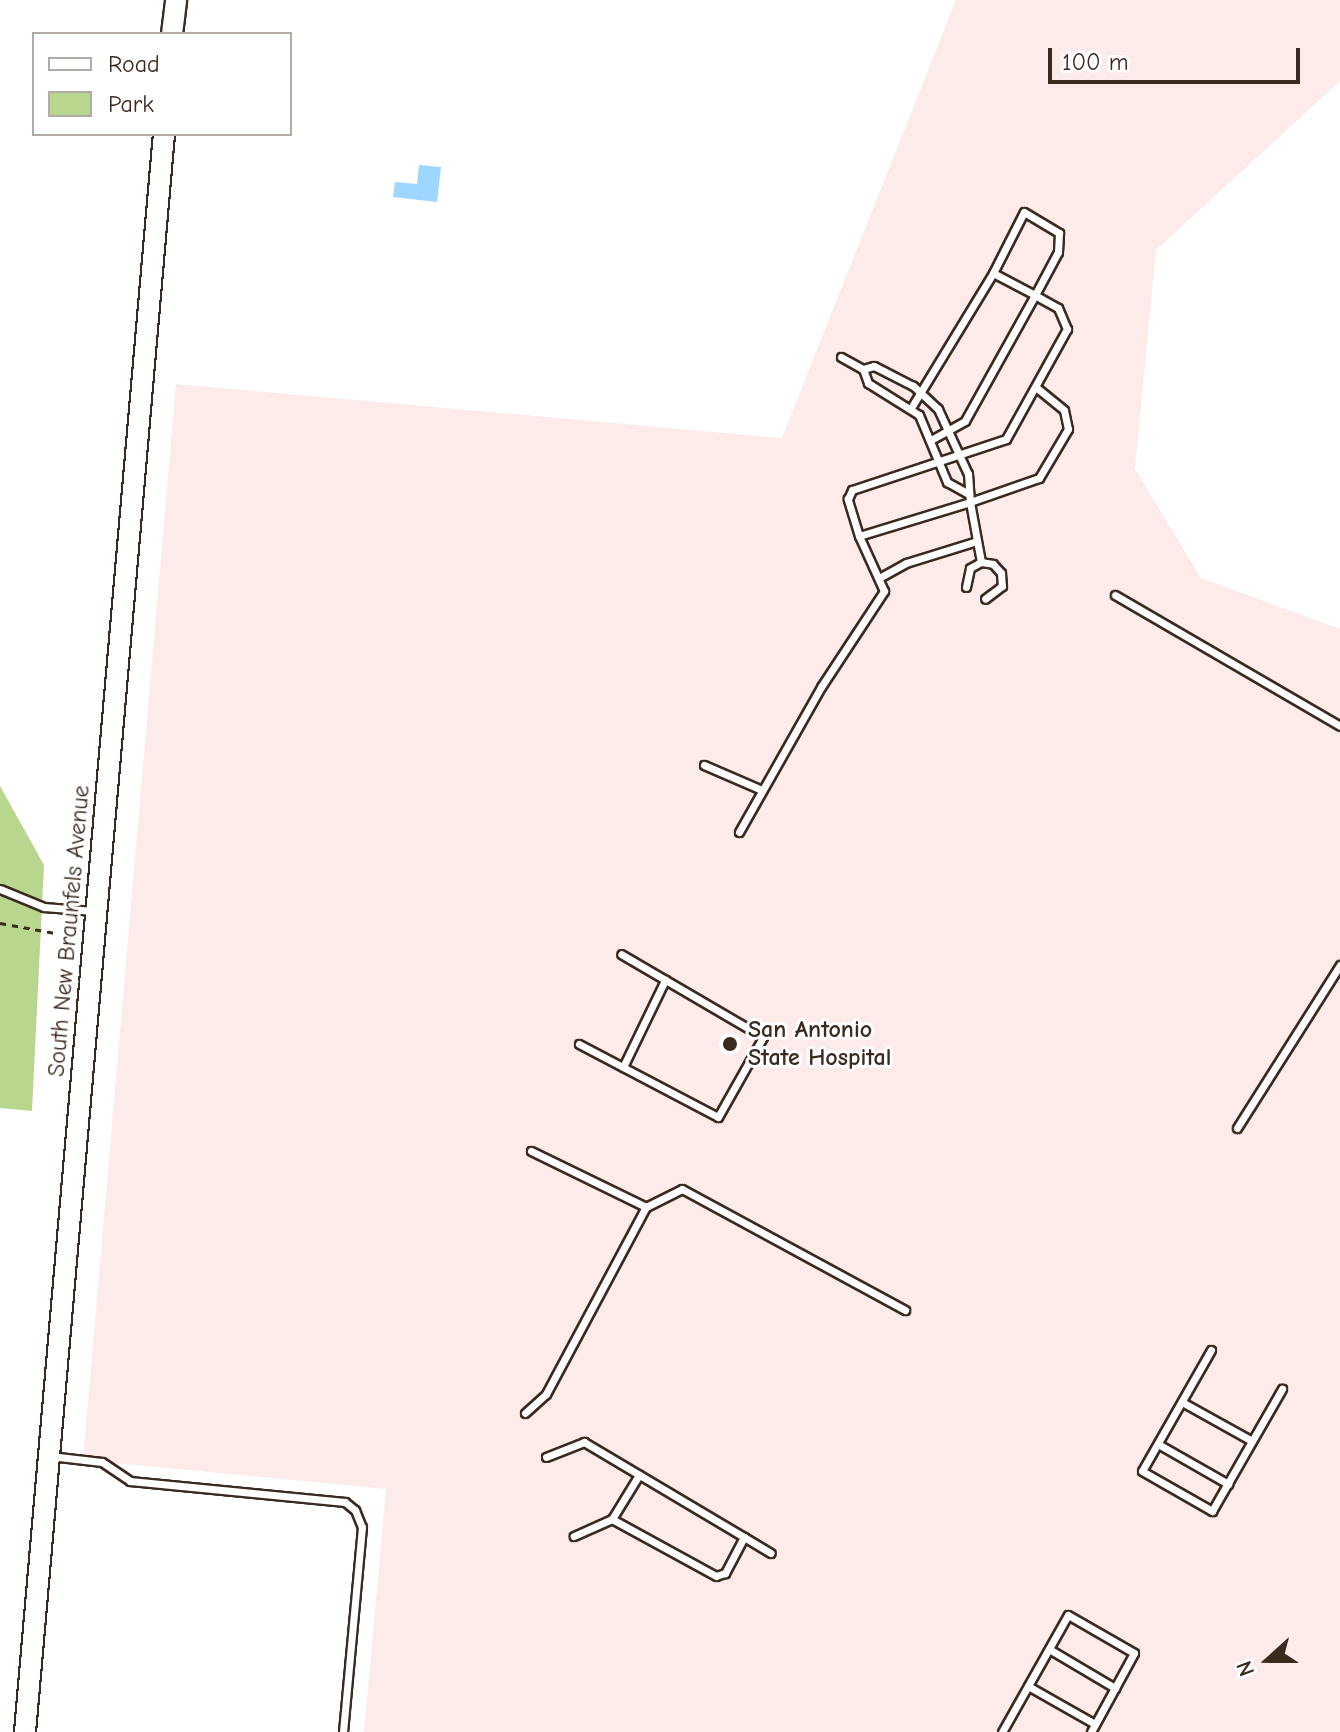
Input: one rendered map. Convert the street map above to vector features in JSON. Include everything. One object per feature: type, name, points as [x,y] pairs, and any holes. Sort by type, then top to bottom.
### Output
[{"type":"main road","points":[[172,32],[176,0]]},
{"type":"main road","name":"South New Braunfels Avenue","points":[[25,1732],[164,136]]},
{"type":"lane","points":[[911,408],[993,273],[1024,212],[1062,240],[965,421],[933,439]]},
{"type":"lane","points":[[739,832],[821,687],[884,591],[859,536],[848,499],[852,490],[1006,439],[1067,329],[1058,308],[993,273]]},
{"type":"lane","points":[[841,357],[863,369],[868,383],[911,408],[933,439],[947,482],[968,498]]},
{"type":"lane","points":[[863,369],[874,366],[922,393],[950,432],[968,474],[974,542],[981,562]]},
{"type":"lane","points":[[859,536],[968,498],[1030,484],[1046,469],[1068,429],[1068,419],[1036,387]]},
{"type":"lane","points":[[879,578],[906,563],[974,542]]},
{"type":"lane","points":[[966,587],[967,573],[981,562]]},
{"type":"lane","points":[[981,562],[998,568],[1003,580],[999,592],[985,599]]},
{"type":"lane","points":[[1115,595],[1340,726]]},
{"type":"lane","points":[[704,765],[762,790]]},
{"type":"lane","points":[[0,889],[44,907],[97,911]]},
{"type":"lane","points":[[579,1044],[718,1117],[763,1037],[621,954]]},
{"type":"lane","points":[[1237,1128],[1340,965]]},
{"type":"lane","points":[[623,1067],[665,980]]},
{"type":"lane","points":[[531,1151],[646,1207]]},
{"type":"lane","points":[[525,1413],[546,1394],[646,1207],[682,1189],[905,1310]]},
{"type":"lane","points":[[1211,1350],[1142,1471],[1212,1511],[1282,1389]]},
{"type":"lane","points":[[1182,1402],[1252,1441]]},
{"type":"lane","points":[[546,1457],[584,1442],[771,1553]]},
{"type":"lane","points":[[1158,1444],[1228,1484]]},
{"type":"lane","points":[[48,1456],[102,1462],[130,1481],[345,1502],[355,1510],[362,1527],[343,1732]]},
{"type":"lane","points":[[574,1536],[612,1519],[639,1475]]},
{"type":"lane","points":[[612,1519],[716,1576],[725,1573],[744,1537]]},
{"type":"lane","points":[[1015,1732],[1004,1729],[1028,1686],[1068,1615],[1134,1653],[1093,1728],[1028,1686]]},
{"type":"lane","points":[[1049,1649],[1115,1688]]},
{"type":"path","points":[[0,923],[55,933]]},
{"type":"shaded area","name":"San Antonio State Hospital","points":[[956,0],[1340,0],[1340,81],[1156,250],[1135,469],[1201,578],[1340,629],[1340,1732],[364,1732],[386,1489],[83,1460],[176,384],[782,438]]},
{"type":"green space","points":[[0,786],[44,865],[32,1111],[0,1108]]},
{"type":"water","points":[[419,165],[441,167],[437,202],[393,197],[395,182],[417,184]]},
{"type":"place","name":"San Antonio State Hospital","points":[[730,1044]]}]
